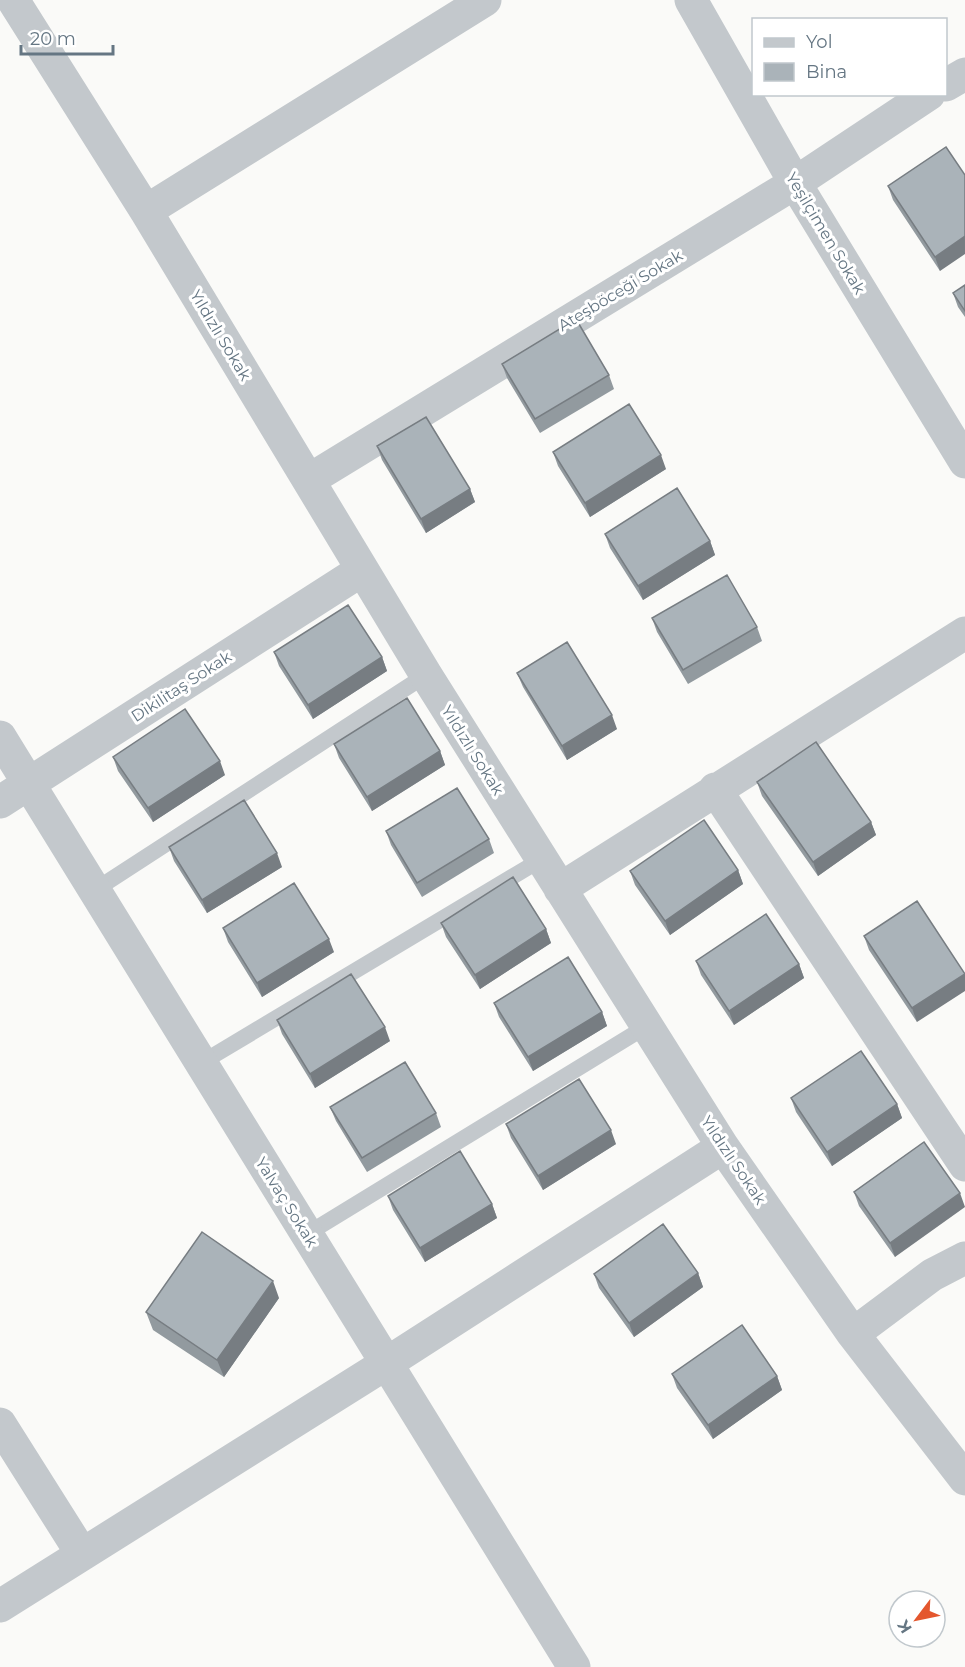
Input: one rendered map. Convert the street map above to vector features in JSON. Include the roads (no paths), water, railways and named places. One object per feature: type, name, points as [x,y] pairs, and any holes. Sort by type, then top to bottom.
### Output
[{"type":"street","name":"Yıldızlı Sokak","points":[[13,0],[146,211],[426,675],[723,1147],[853,1334],[963,1474]]},
{"type":"street","points":[[146,211],[485,0]]},
{"type":"street","name":"Yeşilçimen Sokak","points":[[691,0],[795,183],[965,462]]},
{"type":"street","points":[[947,84],[965,74]]},
{"type":"street","name":"Ateşböceği Sokak","points":[[309,480],[795,183],[926,96]]},
{"type":"street","name":"Dikilitaş Sokak","points":[[0,802],[362,570]]},
{"type":"street","points":[[560,889],[965,633]]},
{"type":"street","name":"Yalvaç Sokak","points":[[0,737],[574,1667]]},
{"type":"street","points":[[715,789],[965,1165]]},
{"type":"street","points":[[0,1606],[387,1363],[723,1147]]},
{"type":"street","points":[[853,1334],[932,1275],[965,1258]]},
{"type":"street","points":[[0,1424],[82,1554]]},
{"type":"lane","points":[[95,890],[426,675]]},
{"type":"lane","points":[[201,1063],[542,859]]},
{"type":"lane","points":[[307,1234],[647,1026]]}]
